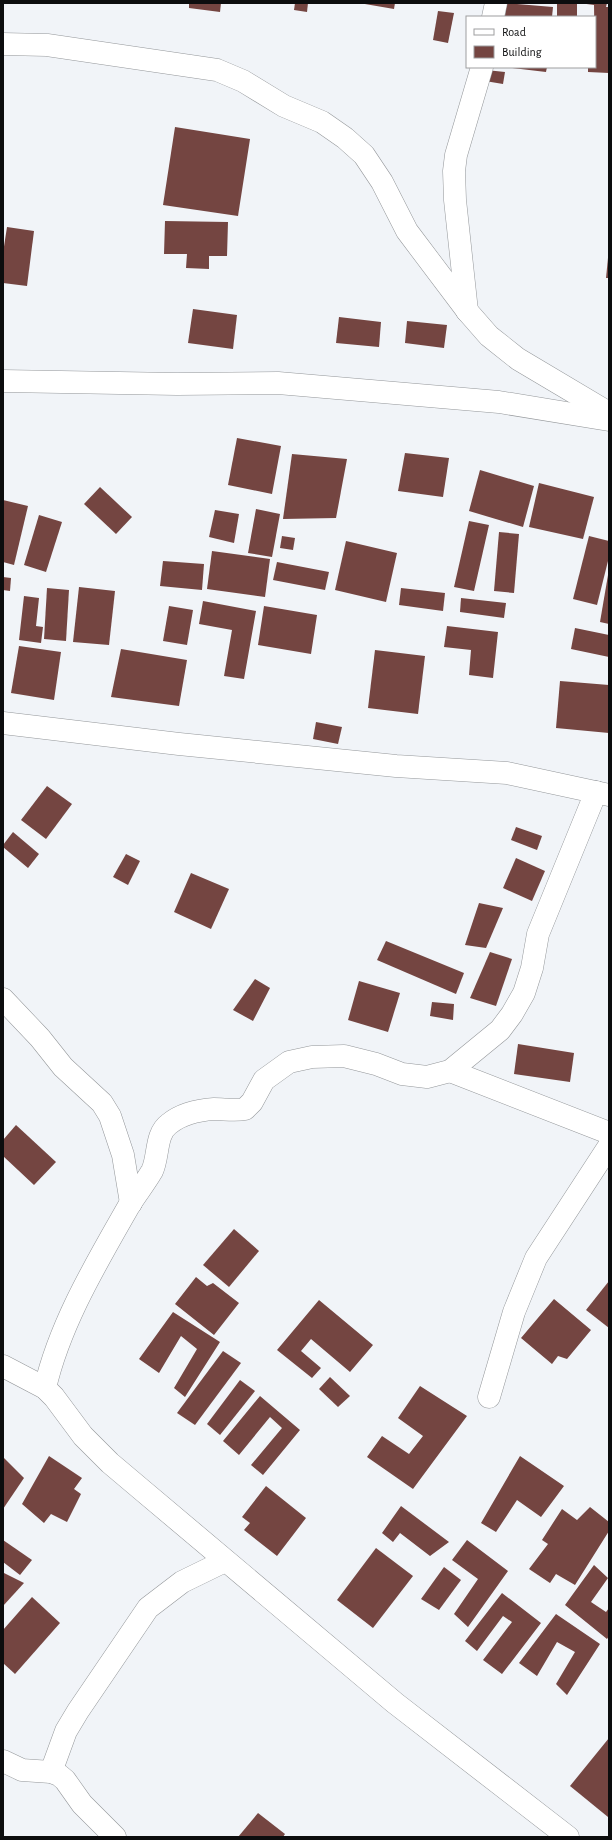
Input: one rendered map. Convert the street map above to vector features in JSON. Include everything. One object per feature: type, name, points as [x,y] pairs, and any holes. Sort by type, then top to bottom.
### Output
[{"type":"street","points":[[493,16],[496,3]]},
{"type":"street","points":[[3,44],[47,46],[217,70],[243,81],[284,106],[322,122],[345,138],[364,155],[382,182],[407,231],[468,312],[489,336],[518,360],[609,413]]},
{"type":"street","points":[[468,312],[455,200],[454,171],[456,155],[482,68]]},
{"type":"street","points":[[3,381],[177,384],[278,383],[499,402],[609,420]]},
{"type":"street","points":[[3,723],[173,744],[396,766],[507,773],[603,794],[538,934],[532,968],[524,993],[512,1014],[500,1030],[450,1071],[427,1077],[412,1077],[344,1056],[312,1057],[289,1062],[264,1080],[252,1102],[244,1109],[198,1111],[180,1117],[165,1127],[160,1137],[156,1162],[131,1203],[78,1300],[49,1369],[45,1388]]},
{"type":"street","points":[[3,999],[40,1038],[63,1067],[102,1104],[110,1116],[123,1155],[131,1203]]},
{"type":"street","points":[[450,1071],[609,1133]]},
{"type":"street","points":[[489,1397],[514,1312],[536,1258],[609,1146]]},
{"type":"street","points":[[3,1366],[45,1388],[54,1397],[83,1436],[110,1463],[395,1704],[568,1837]]},
{"type":"street","points":[[51,1772],[66,1731],[148,1608],[182,1582],[226,1561]]},
{"type":"street","points":[[3,1761],[22,1770],[51,1772],[64,1780],[82,1804],[115,1837]]},
{"type":"building","points":[[189,3],[221,3],[220,12],[189,8]]},
{"type":"building","points":[[295,3],[308,3],[307,12],[294,10]]},
{"type":"building","points":[[359,3],[395,3],[394,9]]},
{"type":"building","points":[[506,3],[553,7],[552,16],[505,16]]},
{"type":"building","points":[[557,3],[577,3],[577,16],[557,16]]},
{"type":"building","points":[[579,3],[607,3],[606,7],[609,7],[609,73],[588,72],[588,68],[596,68],[596,16],[594,16],[594,5]]},
{"type":"building","points":[[438,11],[454,13],[448,43],[433,40]]},
{"type":"building","points":[[512,68],[547,68],[546,72]]},
{"type":"building","points":[[486,70],[505,72],[503,84],[485,81]]},
{"type":"building","points":[[175,127],[250,139],[238,216],[163,205]]},
{"type":"building","points":[[165,221],[228,222],[227,256],[209,256],[209,269],[186,268],[187,254],[164,254]]},
{"type":"building","points":[[7,227],[34,231],[27,286],[3,283],[3,253]]},
{"type":"building","points":[[608,258],[609,278],[606,278]]},
{"type":"building","points":[[193,309],[237,315],[233,349],[188,343]]},
{"type":"building","points":[[339,317],[381,322],[379,347],[336,343]]},
{"type":"building","points":[[407,321],[447,325],[444,348],[405,343]]},
{"type":"building","points":[[237,438],[281,446],[272,494],[228,485]]},
{"type":"building","points":[[405,453],[449,458],[443,497],[398,491]]},
{"type":"building","points":[[292,454],[347,459],[336,518],[283,519]]},
{"type":"building","points":[[480,470],[534,486],[523,527],[469,511]]},
{"type":"building","points":[[539,483],[594,497],[583,539],[529,527]]},
{"type":"building","points":[[100,487],[132,517],[116,534],[84,504]]},
{"type":"building","points":[[3,500],[28,506],[14,565],[3,562]]},
{"type":"building","points":[[256,509],[280,514],[272,557],[248,553]]},
{"type":"building","points":[[215,510],[239,514],[234,543],[209,537]]},
{"type":"building","points":[[39,515],[62,522],[46,572],[24,565]]},
{"type":"building","points":[[469,521],[489,525],[474,591],[454,587]]},
{"type":"building","points":[[499,532],[519,534],[514,593],[494,591]]},
{"type":"building","points":[[282,536],[295,538],[293,550],[280,548]]},
{"type":"building","points":[[589,536],[609,541],[609,557],[597,605],[573,599]]},
{"type":"building","points":[[346,541],[397,553],[386,602],[335,590]]},
{"type":"building","points":[[212,551],[270,559],[265,597],[207,589]]},
{"type":"building","points":[[163,561],[204,564],[202,590],[160,586]]},
{"type":"building","points":[[277,562],[329,572],[325,590],[273,580]]},
{"type":"building","points":[[609,575],[609,624],[600,622]]},
{"type":"building","points":[[3,577],[11,578],[10,591],[3,590]]},
{"type":"building","points":[[79,587],[115,591],[109,645],[73,642]]},
{"type":"building","points":[[47,588],[69,590],[66,641],[44,639]]},
{"type":"building","points":[[401,588],[445,593],[443,611],[399,605]]},
{"type":"building","points":[[24,596],[39,598],[36,626],[43,627],[41,643],[19,640]]},
{"type":"building","points":[[461,598],[506,603],[504,618],[460,612]]},
{"type":"building","points":[[203,601],[256,611],[244,679],[224,676],[232,630],[199,624]]},
{"type":"building","points":[[169,606],[193,610],[187,645],[163,641]]},
{"type":"building","points":[[264,606],[317,615],[311,654],[258,645]]},
{"type":"building","points":[[447,626],[498,632],[493,678],[469,675],[471,650],[444,647]]},
{"type":"building","points":[[575,628],[609,635],[609,657],[571,649]]},
{"type":"building","points":[[19,646],[61,652],[54,700],[11,693]]},
{"type":"building","points":[[121,649],[187,660],[179,706],[111,697]]},
{"type":"building","points":[[375,650],[425,656],[418,714],[368,708]]},
{"type":"building","points":[[560,681],[609,685],[609,733],[556,728]]},
{"type":"building","points":[[316,722],[342,727],[338,744],[313,739]]},
{"type":"building","points":[[47,786],[72,804],[46,839],[21,820]]},
{"type":"building","points":[[516,827],[542,836],[537,850],[511,840]]},
{"type":"building","points":[[13,832],[39,854],[28,868],[3,847]]},
{"type":"building","points":[[126,854],[140,861],[128,885],[113,877]]},
{"type":"building","points":[[516,858],[545,871],[532,901],[503,888]]},
{"type":"building","points":[[191,873],[229,889],[211,929],[174,912]]},
{"type":"building","points":[[479,903],[503,908],[486,948],[465,945]]},
{"type":"building","points":[[386,941],[464,973],[456,994],[377,960]]},
{"type":"building","points":[[490,952],[512,959],[496,1006],[470,998]]},
{"type":"building","points":[[255,979],[270,988],[253,1021],[233,1010]]},
{"type":"building","points":[[359,981],[400,993],[388,1032],[348,1020]]},
{"type":"building","points":[[432,1002],[454,1004],[453,1020],[430,1016]]},
{"type":"building","points":[[518,1044],[574,1053],[570,1082],[514,1074]]},
{"type":"building","points":[[16,1125],[56,1162],[34,1185],[3,1156],[3,1140]]},
{"type":"building","points":[[234,1229],[259,1251],[229,1287],[203,1265]]},
{"type":"building","points":[[196,1277],[207,1286],[213,1283],[239,1303],[214,1335],[175,1304]]},
{"type":"building","points":[[609,1281],[609,1328],[586,1310]]},
{"type":"building","points":[[554,1299],[591,1330],[567,1359],[558,1356],[552,1364],[521,1338]]},
{"type":"building","points":[[319,1300],[373,1345],[350,1372],[311,1339],[301,1351],[321,1368],[312,1378],[277,1350]]},
{"type":"building","points":[[173,1312],[220,1342],[185,1397],[174,1388],[197,1349],[181,1336],[159,1373],[139,1359]]},
{"type":"building","points":[[223,1351],[241,1363],[195,1425],[177,1413]]},
{"type":"building","points":[[330,1377],[350,1396],[338,1407],[319,1389]]},
{"type":"building","points":[[240,1380],[255,1391],[220,1435],[207,1424]]},
{"type":"building","points":[[420,1386],[467,1416],[413,1489],[367,1457],[382,1436],[409,1454],[423,1436],[398,1418]]},
{"type":"building","points":[[260,1396],[300,1430],[263,1475],[251,1465],[282,1428],[270,1417],[239,1455],[223,1441]]},
{"type":"building","points":[[49,1456],[82,1478],[74,1489],[81,1494],[67,1522],[51,1514],[44,1523],[22,1504]]},
{"type":"building","points":[[520,1456],[564,1486],[541,1517],[517,1500],[496,1532],[481,1523]]},
{"type":"building","points":[[3,1457],[24,1478],[3,1509]]},
{"type":"building","points":[[266,1486],[306,1518],[277,1556],[244,1530],[250,1523],[242,1517]]},
{"type":"building","points":[[401,1506],[449,1542],[430,1556],[400,1533],[393,1542],[382,1533]]},
{"type":"building","points":[[590,1507],[609,1522],[609,1531],[575,1585],[556,1574],[550,1583],[529,1569],[548,1544],[542,1540],[562,1509],[577,1520]]},
{"type":"building","points":[[3,1540],[32,1560],[20,1575],[3,1562]]},
{"type":"building","points":[[467,1540],[508,1571],[468,1627],[454,1614],[478,1579],[452,1560]]},
{"type":"building","points":[[376,1548],[413,1576],[373,1628],[337,1600]]},
{"type":"building","points":[[594,1565],[608,1578],[591,1602],[606,1612],[609,1608],[609,1636],[607,1639],[565,1605]]},
{"type":"building","points":[[444,1567],[461,1580],[439,1610],[421,1599]]},
{"type":"building","points":[[4,1573],[24,1583],[3,1606],[3,1574]]},
{"type":"building","points":[[502,1593],[541,1623],[502,1674],[483,1660],[512,1622],[503,1616],[477,1651],[465,1641]]},
{"type":"building","points":[[32,1597],[60,1623],[15,1674],[3,1663],[3,1630]]},
{"type":"building","points":[[556,1614],[600,1644],[567,1695],[556,1684],[575,1652],[557,1642],[537,1676],[519,1663]]},
{"type":"building","points":[[609,1738],[609,1815],[608,1817],[570,1786]]},
{"type":"building","points":[[258,1813],[285,1834],[283,1837],[238,1837]]}]
